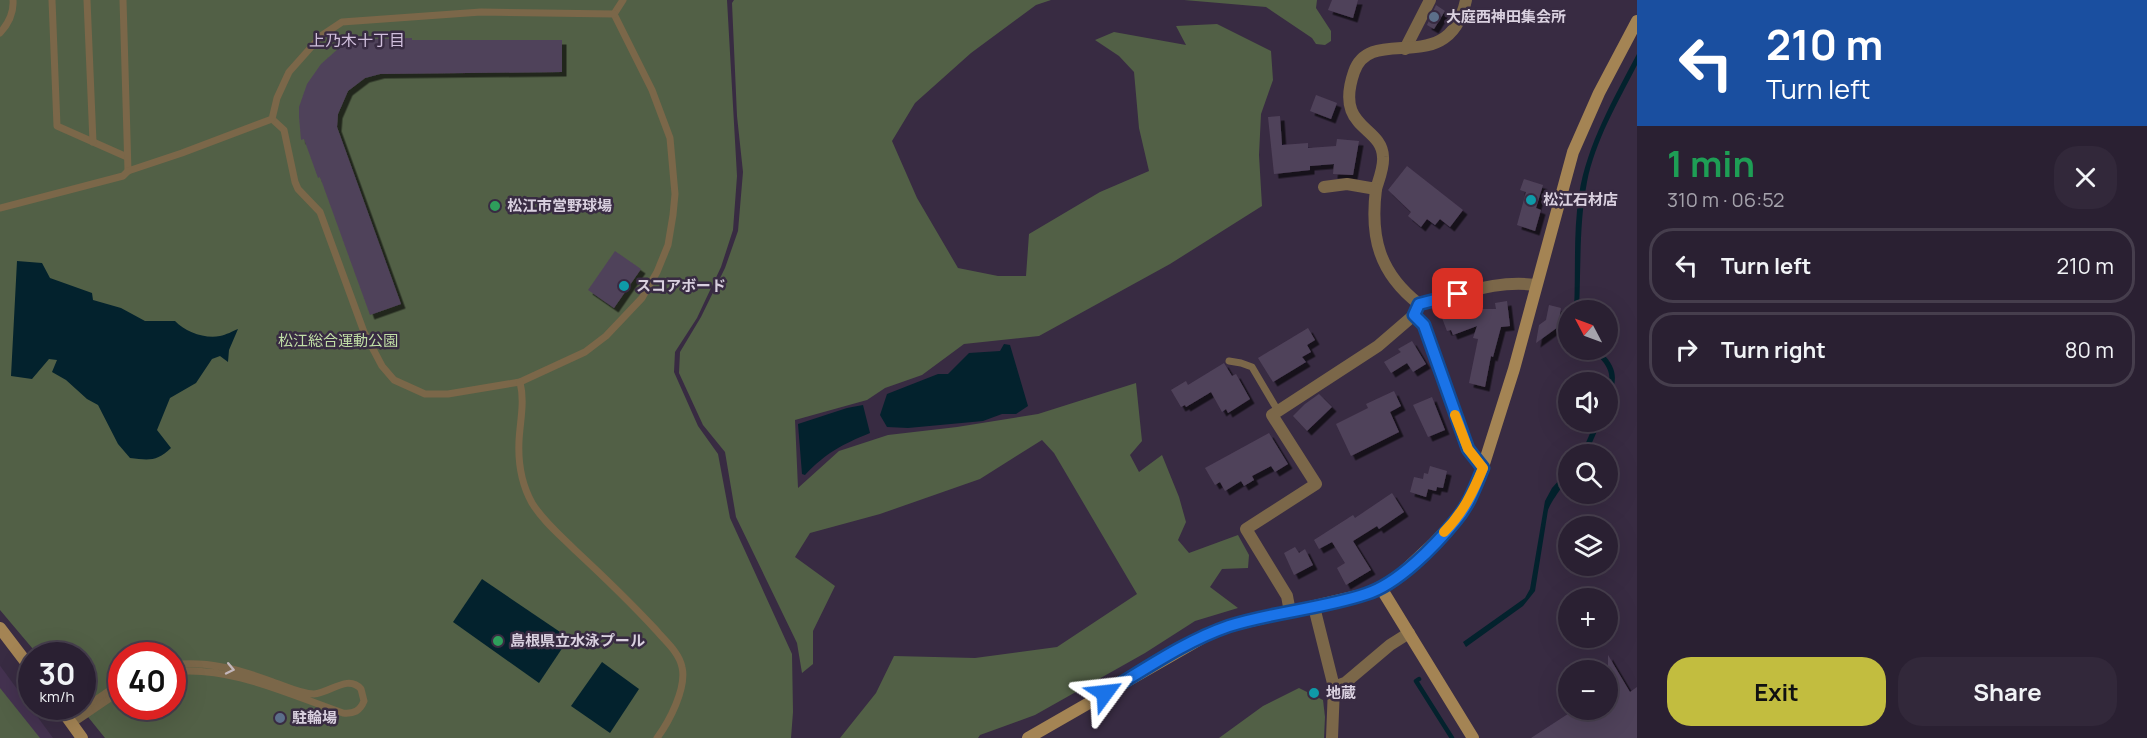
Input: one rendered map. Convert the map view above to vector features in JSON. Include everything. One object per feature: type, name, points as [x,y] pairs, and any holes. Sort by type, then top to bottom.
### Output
[{"type":"street","points":[[1406,49],[1430,0]]},
{"type":"street","points":[[1466,0],[1459,22],[1447,37],[1439,43],[1369,52],[1358,63],[1350,89],[1351,113],[1378,143],[1383,156],[1376,189],[1374,231],[1379,253],[1424,325],[1468,449],[1483,468]]},
{"type":"street","points":[[1028,738],[1209,634],[1230,626],[1314,607],[1381,588],[1403,572],[1457,519],[1472,494],[1483,468],[1514,369],[1573,152],[1599,93],[1637,21]]},
{"type":"street","points":[[1324,187],[1347,184],[1376,189]]},
{"type":"street","points":[[1290,612],[1287,596],[1246,529],[1316,484],[1272,415],[1378,346],[1416,309],[1478,288],[1501,284],[1536,285]]},
{"type":"street","points":[[1381,588],[1473,738]]},
{"type":"street","points":[[1314,607],[1334,687],[1332,738]]},
{"type":"street","points":[[0,628],[18,652]]},
{"type":"street","points":[[1334,687],[1345,683],[1390,645],[1409,633]]},
{"type":"street","points":[[70,722],[82,738]]},
{"type":"lane","points":[[0,33],[7,25],[14,9],[13,0]]},
{"type":"lane","points":[[52,0],[57,126],[127,157]]},
{"type":"lane","points":[[87,0],[93,142]]},
{"type":"lane","points":[[123,0],[128,171]]},
{"type":"lane","points":[[615,14],[623,0]]},
{"type":"lane","points":[[272,119],[277,98],[289,72],[321,36],[342,22],[481,12],[615,14]]},
{"type":"lane","points":[[272,119],[284,130],[298,189],[320,212],[368,340],[382,366],[394,380],[425,394],[448,394],[520,382],[585,352],[606,336],[642,298],[657,272],[668,245],[675,194],[670,138],[652,90],[615,14]]},
{"type":"lane","points":[[0,208],[123,176],[128,171],[272,119]]},
{"type":"lane","points":[[1230,361],[1252,367],[1278,411]]},
{"type":"lane","points":[[520,382],[523,394],[519,454],[524,481],[532,502],[547,522],[676,652],[681,664],[683,675],[681,686],[667,725],[657,738]]},
{"type":"lane","points":[[186,665],[201,664],[234,669],[308,694],[324,692],[353,683],[361,689],[364,701],[359,710],[354,713],[343,713],[226,675],[186,672]]},
{"type":"lane","points":[[70,722],[108,693]]},
{"type":"lane","points":[[70,722],[108,699]]},
{"type":"shaded area","points":[[0,666],[18,690],[18,720],[40,720],[53,738],[0,738]]},
{"type":"green space","name":"松江総合運動公園","points":[[0,0],[727,0],[737,176],[733,230],[721,267],[697,318],[675,352],[674,372],[698,426],[718,454],[730,518],[792,654],[791,738],[105,738],[90,720],[96,720],[96,642],[27,642],[0,610]]},
{"type":"green space","points":[[734,0],[1051,0],[1036,5],[971,53],[915,103],[892,141],[917,198],[958,268],[998,276],[1026,276],[1029,234],[1100,192],[1149,171],[1139,128],[1134,72],[1119,56],[1095,40],[1114,32],[1186,45],[1176,26],[1217,24],[1271,51],[1273,80],[1261,114],[1259,155],[1262,206],[1170,264],[1039,336],[964,344],[922,375],[885,388],[867,400],[795,420],[798,488],[839,451],[888,435],[1038,414],[1136,383],[1142,441],[1130,455],[1139,472],[1162,455],[1179,497],[1186,522],[1178,540],[1189,553],[1238,535],[1249,555],[1248,568],[1222,569],[1210,587],[1238,608],[1195,621],[1145,653],[1035,715],[980,735],[978,738],[840,738],[876,693],[894,656],[975,658],[1057,647],[1137,594],[1054,453],[1042,440],[980,479],[880,514],[810,533],[795,557],[835,586],[813,631],[813,664],[802,673],[797,643],[736,517],[725,452],[703,425],[679,373],[680,352],[701,317],[725,268],[738,231],[743,172],[737,116],[732,3]]},
{"type":"green space","points":[[1184,0],[1317,0],[1316,8],[1331,31],[1331,41],[1325,45],[1316,44],[1312,38],[1266,7]]},
{"type":"green space","points":[[0,688],[18,710],[18,720],[26,720],[40,738],[0,738]]},
{"type":"green space","points":[[1299,688],[1323,700],[1324,738],[1219,738],[1263,706]]},
{"type":"water","points":[[1637,54],[1637,65],[1608,122],[1587,182],[1583,214],[1579,300],[1574,300],[1579,195],[1588,158],[1619,87]]},
{"type":"water","points":[[17,261],[42,263],[50,278],[92,293],[93,300],[121,308],[145,321],[175,321],[190,331],[214,337],[238,329],[229,350],[228,362],[220,356],[212,359],[196,383],[170,398],[157,430],[171,448],[166,453],[152,459],[130,458],[118,444],[98,405],[52,372],[57,360],[49,359],[32,379],[11,376]]},
{"type":"water","points":[[1004,344],[1010,345],[1028,406],[1016,414],[1002,414],[983,421],[908,428],[887,427],[880,415],[887,394],[938,374],[948,374],[969,353],[1000,351]]},
{"type":"water","points":[[1602,360],[1608,360],[1614,372],[1608,372]]},
{"type":"water","points":[[863,405],[870,433],[835,450],[820,460],[805,475],[802,474],[798,424]]},
{"type":"water","points":[[1591,432],[1597,432],[1591,444],[1585,444]]},
{"type":"water","points":[[1558,481],[1558,493],[1548,510],[1535,591],[1523,606],[1466,647],[1463,642],[1525,598],[1530,589],[1545,501]]},
{"type":"water","points":[[482,579],[569,638],[539,683],[453,622]]},
{"type":"water","points":[[602,662],[639,689],[610,733],[571,706]]},
{"type":"building","points":[[1332,0],[1358,0],[1353,18],[1328,10]]},
{"type":"building","name":"大庭西神田集会所","points":[[1436,5],[1445,11],[1434,29],[1427,25]]},
{"type":"building","points":[[374,36],[374,39],[412,38],[412,40],[562,40],[562,72],[380,74],[365,78],[348,91],[338,114],[337,127],[401,304],[370,315],[320,177],[318,178],[304,139],[301,140],[299,107],[307,84],[321,64],[339,48]]},
{"type":"building","points":[[1316,95],[1337,103],[1331,119],[1310,111]]},
{"type":"building","points":[[1280,116],[1282,145],[1308,143],[1308,148],[1336,146],[1337,139],[1359,141],[1353,175],[1333,174],[1334,164],[1310,166],[1310,170],[1274,174],[1268,117]]},
{"type":"building","points":[[1407,166],[1463,210],[1450,227],[1440,219],[1435,225],[1427,219],[1421,227],[1408,216],[1411,212],[1388,190]]},
{"type":"building","name":"松江石材店","points":[[1524,179],[1543,185],[1536,208],[1541,210],[1535,231],[1517,225],[1526,192],[1520,190]]},
{"type":"building","points":[[615,251],[641,269],[614,308],[588,290]]},
{"type":"building","points":[[1507,301],[1510,326],[1501,327],[1493,357],[1491,356],[1485,387],[1469,383],[1478,339],[1473,338],[1477,326],[1453,335],[1451,330],[1447,331],[1442,318],[1469,309],[1496,309],[1495,303]]},
{"type":"building","points":[[1549,305],[1558,307],[1558,327],[1536,343],[1539,325],[1546,320]]},
{"type":"building","points":[[1308,328],[1315,340],[1307,345],[1311,352],[1302,357],[1306,362],[1273,382],[1258,358]]},
{"type":"building","points":[[1412,341],[1426,364],[1413,372],[1407,363],[1391,373],[1384,362],[1401,352],[1398,349]]},
{"type":"building","points":[[1224,363],[1232,376],[1236,374],[1250,399],[1228,413],[1226,409],[1222,412],[1211,392],[1186,407],[1185,405],[1181,407],[1171,390],[1186,381],[1188,385]]},
{"type":"building","points":[[1394,391],[1401,406],[1390,412],[1399,432],[1351,456],[1336,424],[1368,408],[1366,404]]},
{"type":"building","points":[[1319,394],[1332,407],[1307,431],[1293,416]]},
{"type":"building","points":[[1432,397],[1445,430],[1428,437],[1413,405]]},
{"type":"building","points":[[1269,433],[1288,464],[1275,472],[1271,466],[1252,476],[1254,480],[1244,486],[1241,481],[1225,491],[1220,482],[1215,485],[1205,468]]},
{"type":"building","points":[[1430,466],[1447,471],[1443,488],[1437,487],[1436,491],[1428,489],[1426,497],[1410,492],[1414,477],[1423,479],[1424,473],[1428,474]]},
{"type":"building","points":[[1392,493],[1404,512],[1379,529],[1377,526],[1353,541],[1371,570],[1346,585],[1337,568],[1345,563],[1332,542],[1319,549],[1314,540],[1353,515],[1355,518]]},
{"type":"building","points":[[1295,547],[1299,553],[1305,549],[1313,565],[1294,575],[1284,553]]},
{"type":"building","points":[[1618,672],[1630,692],[1637,687],[1637,738],[1531,738],[1559,720],[1618,720]]},
{"type":"waterway","points":[[1419,679],[1416,681],[1452,738]]},
{"type":"slow traffic","points":[[1444,532],[1457,519],[1472,494],[1483,468],[1468,449],[1455,415]]},
{"type":"place","name":"大庭西神田集会所","points":[[1434,17]]},
{"type":"place","name":"松江石材店","points":[[1531,200]]},
{"type":"place","name":"松江市営野球場","points":[[495,206]]},
{"type":"place","name":"スコアボード","points":[[624,286]]},
{"type":"place","name":"島根県立水泳プール","points":[[498,641]]},
{"type":"place","name":"地蔵","points":[[1314,693]]},
{"type":"place","name":"駐輪場","points":[[280,718]]},
{"type":"district","name":"上乃木十丁目","points":[[357,40]]},
{"type":"route","points":[[1105,693],[1176,651],[1230,626],[1331,603],[1381,588],[1403,572],[1457,519],[1472,494],[1483,468],[1468,449],[1424,325],[1414,315],[1419,304],[1458,294]]}]
